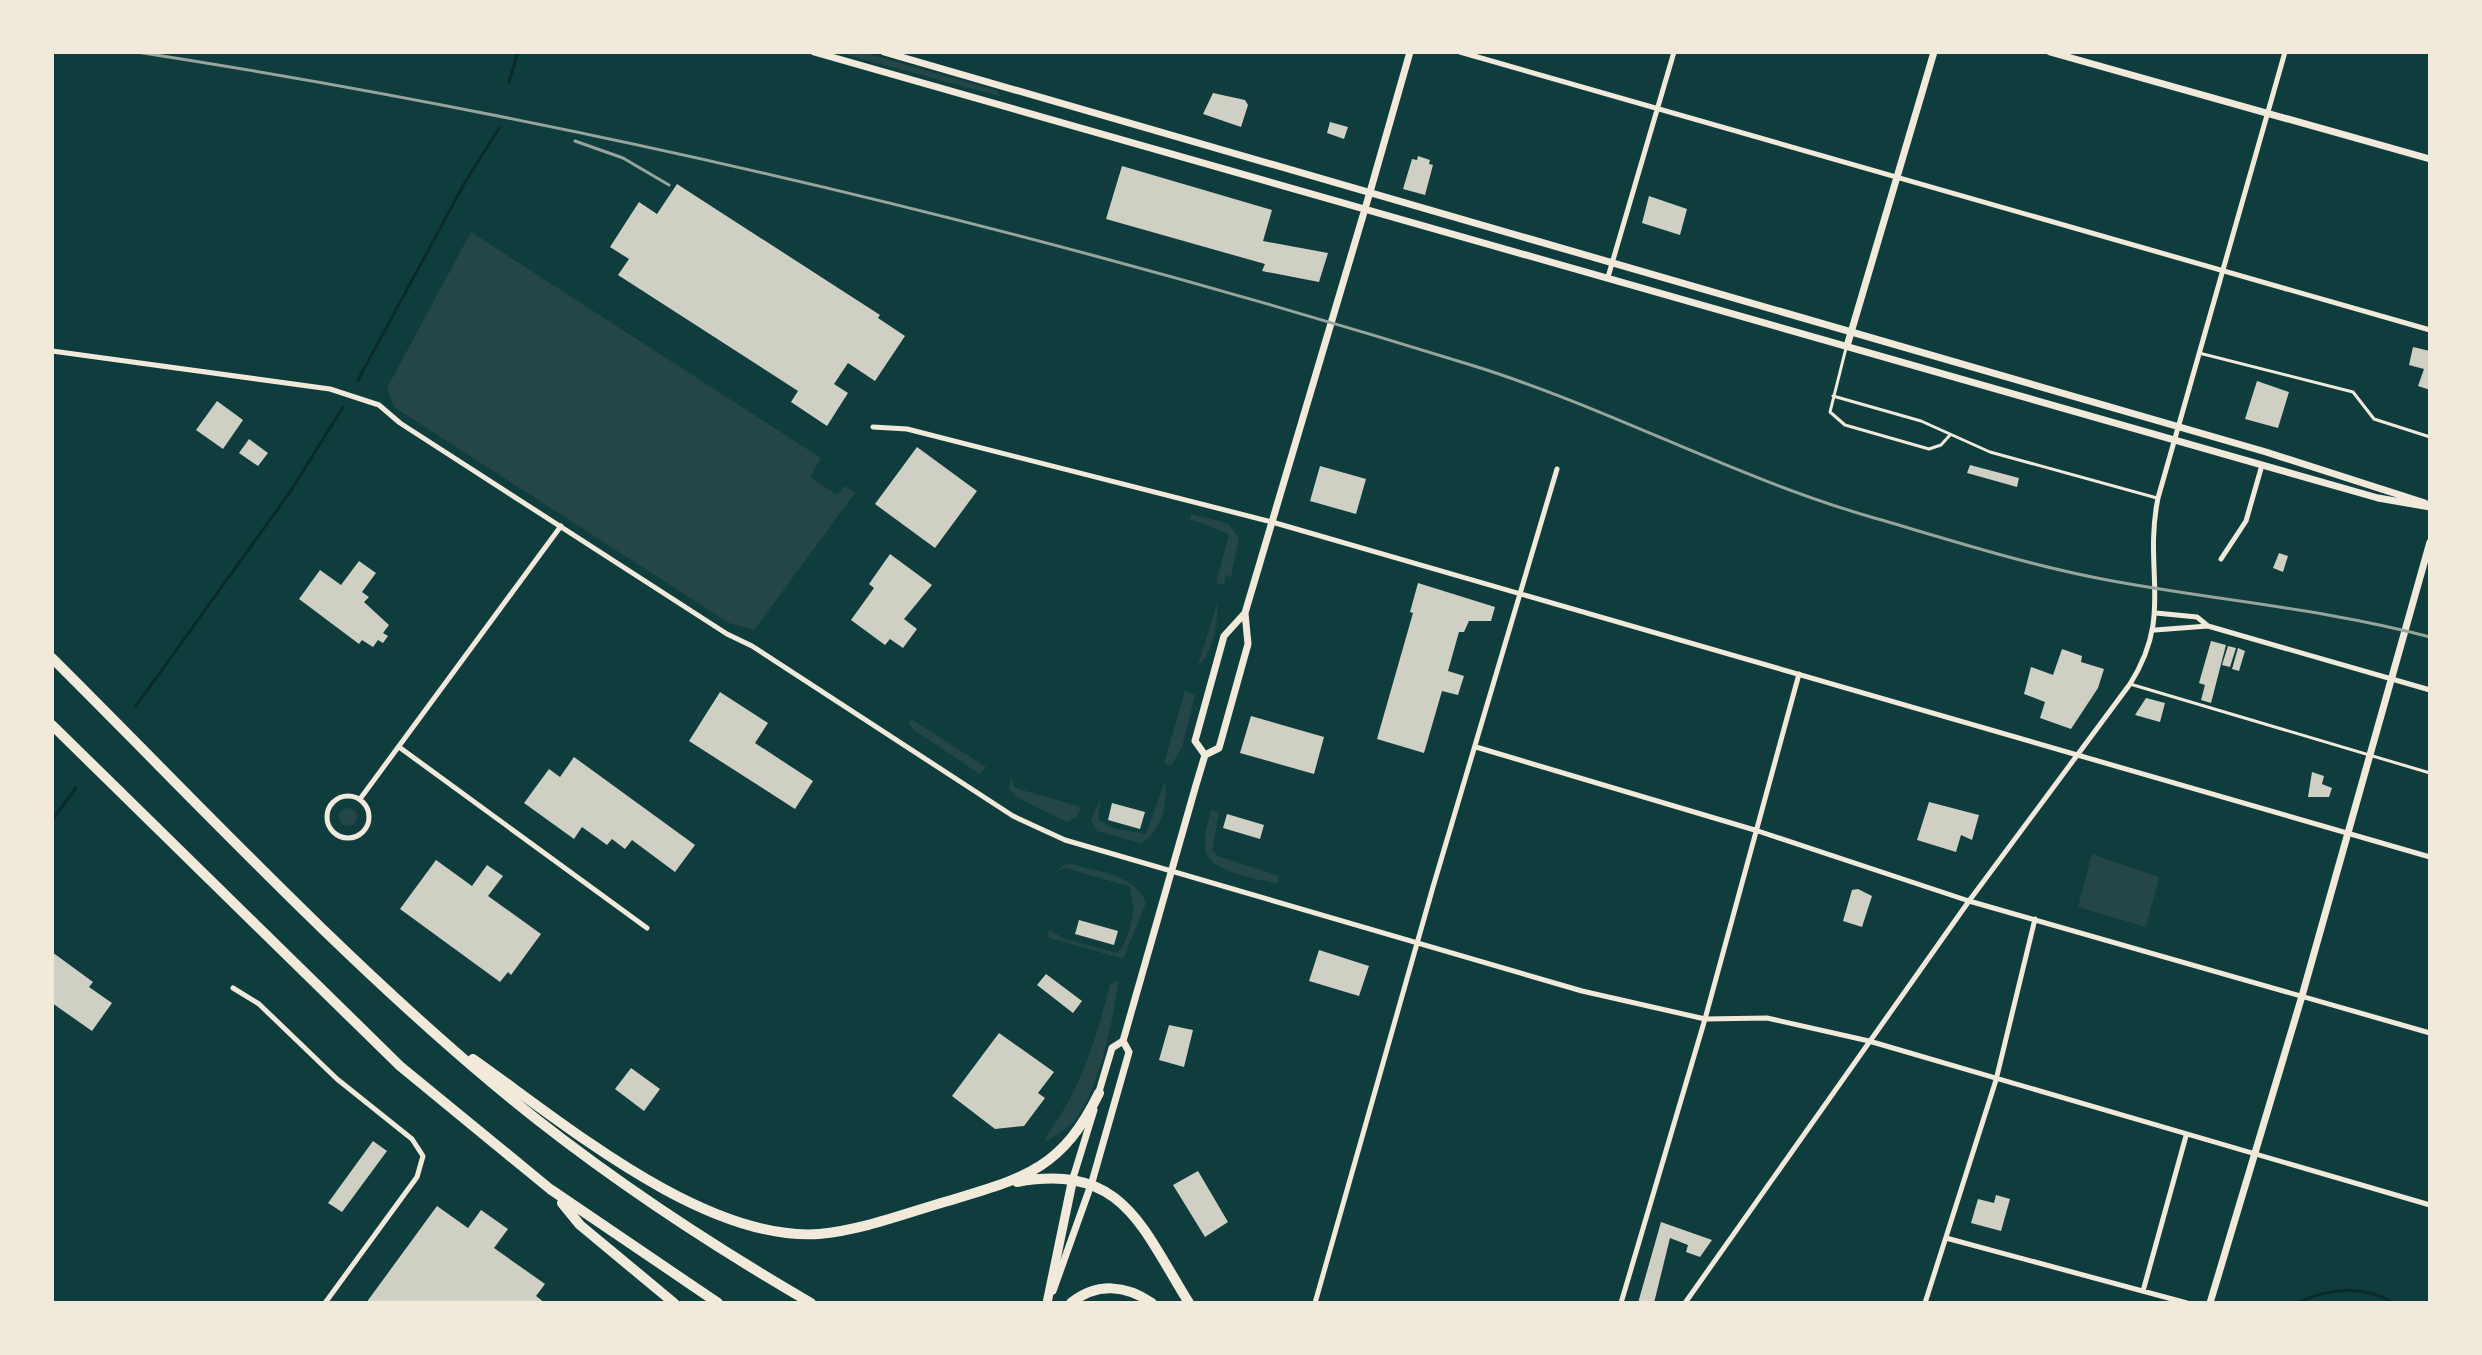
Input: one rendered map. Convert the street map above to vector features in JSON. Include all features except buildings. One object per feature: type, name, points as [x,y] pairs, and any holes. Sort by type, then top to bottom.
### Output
[{"type":"highway","points":[[52,658],[430,1029],[596,1164],[702,1237],[811,1303]]},
{"type":"highway","points":[[52,725],[368,1037],[466,1123],[550,1189],[718,1303]]},
{"type":"highway","points":[[430,1029],[637,1170],[692,1203],[752,1227],[784,1233],[835,1232],[988,1189],[1037,1179],[1073,1178],[1092,1182],[1113,1195],[1134,1217],[1189,1303]]},
{"type":"highway","points":[[988,1189],[1025,1175],[1057,1156],[1082,1127],[1099,1093]]},
{"type":"highway","points":[[1048,1303],[1073,1178]]},
{"type":"highway","points":[[550,1189],[580,1225],[674,1303]]},
{"type":"highway","points":[[1071,1303],[1095,1290],[1110,1288],[1125,1289],[1152,1303]]},
{"type":"main road","points":[[814,52],[2378,498],[2430,506]]},
{"type":"main road","points":[[884,52],[905,55],[1612,265],[2382,487],[2430,506]]},
{"type":"main road","points":[[1073,1178],[1112,1048],[1123,1041],[1205,755],[1219,748],[1248,644],[1245,613],[1410,52]]},
{"type":"main road","points":[[1847,346],[1934,52]]},
{"type":"main road","points":[[2050,52],[2430,159]]},
{"type":"main road","points":[[2210,1303],[2302,996],[2430,542]]},
{"type":"main road","points":[[1205,755],[1195,741],[1224,636],[1245,613]]},
{"type":"main road","points":[[1048,1303],[1092,1182],[1129,1052],[1123,1041]]},
{"type":"street","points":[[1460,52],[2430,330]]},
{"type":"street","points":[[1608,277],[1674,52]]},
{"type":"street","points":[[1685,1303],[1827,1107],[1869,1041],[1969,901],[2130,684],[2150,650],[2156,613],[2151,544],[2158,498],[2285,52]]},
{"type":"street","points":[[52,351],[348,393],[379,405],[400,423],[1027,824],[1065,840],[1582,991],[1705,1019],[1767,1018],[1869,1041],[2430,1205]]},
{"type":"street","points":[[873,427],[907,429],[1272,522],[2430,857]]},
{"type":"street","points":[[2221,559],[2246,521],[2262,465]]},
{"type":"street","points":[[1315,1303],[1557,469]]},
{"type":"street","points":[[360,799],[561,526]]},
{"type":"street","points":[[2156,613],[2197,617],[2208,626]]},
{"type":"street","points":[[2155,630],[2208,626],[2430,690]]},
{"type":"street","points":[[1621,1303],[1705,1019],[1799,674]]},
{"type":"street","points":[[399,747],[647,928]]},
{"type":"street","points":[[1476,747],[1758,831],[1969,901],[2430,1033]]},
{"type":"street","points":[[346,796],[360,799],[369,814],[365,829],[351,838],[337,835],[327,819],[331,804],[346,796]]},
{"type":"street","points":[[1925,1303],[1996,1080],[2035,919]]},
{"type":"street","points":[[233,988],[259,1004],[355,1095],[421,1149],[423,1163],[417,1177],[325,1303]]},
{"type":"street","points":[[2143,1291],[2186,1136]]},
{"type":"street","points":[[1946,1238],[2187,1303]]},
{"type":"lane","points":[[1847,346],[1830,412],[1845,425],[1929,449],[1941,445],[1950,435]]},
{"type":"lane","points":[[2199,353],[2353,392],[2374,419],[2430,437]]},
{"type":"lane","points":[[1833,396],[1921,421],[1990,452],[2158,498]]},
{"type":"lane","points":[[2130,684],[2430,773]]},
{"type":"shaded area","points":[[836,52],[862,52],[998,91],[999,96]]},
{"type":"shaded area","points":[[471,232],[821,458],[810,477],[837,495],[845,486],[855,493],[754,630],[729,623],[394,407],[387,388]]},
{"type":"shaded area","points":[[1191,514],[1227,523],[1239,538],[1231,577],[1226,575],[1224,585],[1216,583],[1229,534],[1190,519]]},
{"type":"shaded area","points":[[1217,603],[1214,638],[1198,666]]},
{"type":"shaded area","points":[[1185,691],[1195,695],[1182,747],[1171,766],[1164,763]]},
{"type":"shaded area","points":[[911,719],[986,767],[980,774],[914,730],[909,724]]},
{"type":"shaded area","points":[[1011,778],[1015,788],[1081,807],[1077,817],[1067,822],[1018,798],[1009,789]]},
{"type":"shaded area","points":[[1165,781],[1162,816],[1148,839],[1140,843],[1097,831],[1091,820],[1101,797],[1098,820],[1113,828],[1146,834]]},
{"type":"shaded area","points":[[348,808],[357,817],[348,826],[339,817]]},
{"type":"shaded area","points":[[1211,810],[1219,813],[1212,850],[1218,856],[1279,876],[1277,884],[1239,874],[1212,861],[1205,845]]},
{"type":"shaded area","points":[[2092,854],[2159,877],[2146,927],[2078,907]]},
{"type":"shaded area","points":[[1067,863],[1113,875],[1141,893],[1146,903],[1123,959],[1047,937],[1049,929],[1062,938],[1117,953],[1130,926],[1133,908],[1131,887],[1066,868],[1056,871]]},
{"type":"shaded area","points":[[1118,981],[1108,1035],[1089,1096],[1072,1124],[1046,1142],[1045,1138],[1068,1103],[1085,1065],[1110,984]]},
{"type":"waterway","points":[[509,82],[518,52]]},
{"type":"waterway","points":[[358,380],[464,184],[499,128]]},
{"type":"waterway","points":[[136,706],[290,492],[343,407]]},
{"type":"waterway","points":[[52,820],[76,788]]},
{"type":"waterway","points":[[2297,1303],[2321,1294],[2346,1290],[2370,1293],[2394,1303]]},
{"type":"railway","points":[[137,52],[474,111],[642,146],[976,225],[1307,315],[1471,365],[1571,401],[1820,501],[1986,551],[2102,579],[2307,611],[2430,637]]},
{"type":"railway","points":[[575,141],[623,158],[669,185]]}]
